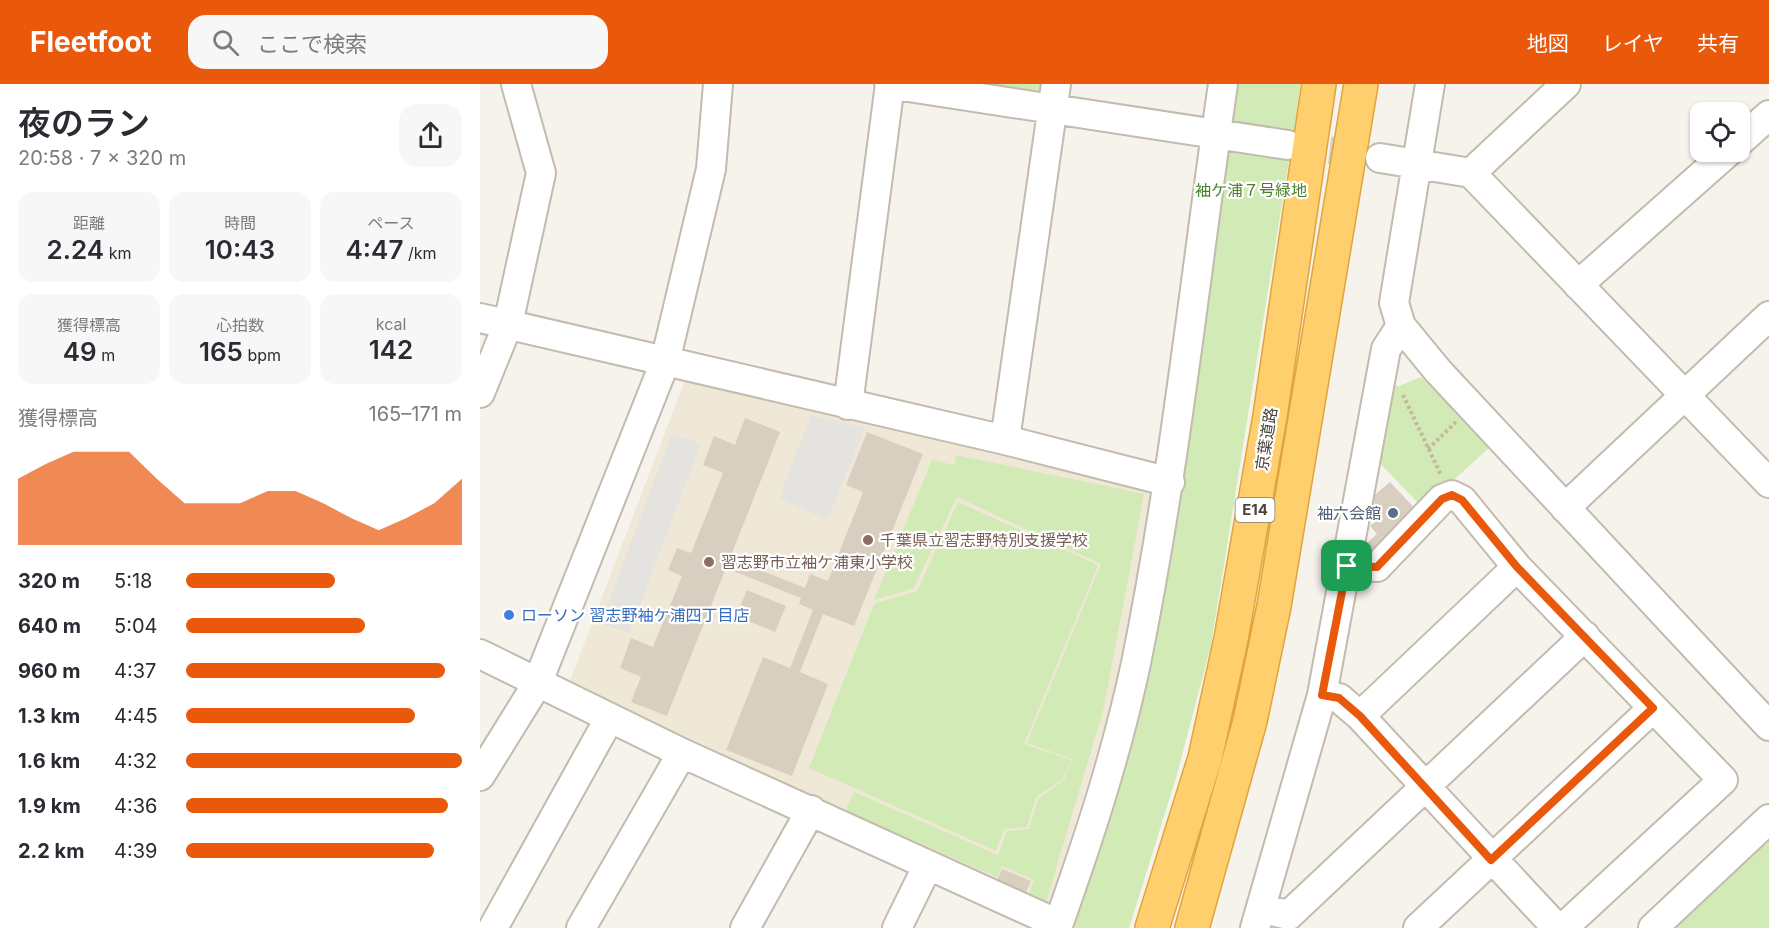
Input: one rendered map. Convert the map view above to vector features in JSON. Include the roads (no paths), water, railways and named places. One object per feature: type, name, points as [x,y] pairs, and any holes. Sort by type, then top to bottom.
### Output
[{"type":"highway","name":"京葉道路","points":[[1152,928],[1205,758],[1231,639],[1270,416],[1318,84]]},
{"type":"highway","name":"E14","points":[[1192,928],[1250,721],[1274,606],[1361,84]]},
{"type":"street","points":[[480,393],[508,324],[541,173],[516,84]]},
{"type":"street","points":[[480,776],[537,684],[665,362],[711,169],[718,84]]},
{"type":"street","points":[[848,405],[890,84],[1054,97],[1215,133],[1288,146]]},
{"type":"street","points":[[480,654],[537,684],[682,753],[811,810],[1058,926],[1087,847],[1135,665],[1170,482],[1222,84]]},
{"type":"street","points":[[1430,84],[1394,303],[1401,326],[1438,371],[1769,726]]},
{"type":"street","points":[[1471,173],[1566,84]]},
{"type":"street","points":[[1005,440],[1054,97]]},
{"type":"street","points":[[1750,132],[1769,115]]},
{"type":"street","points":[[1380,158],[1471,173],[1686,394],[1769,483]]},
{"type":"street","points":[[1578,285],[1717,162]]},
{"type":"street","points":[[1565,508],[1769,316]]},
{"type":"street","points":[[480,318],[1005,440],[1170,482]]},
{"type":"street","points":[[1401,326],[1386,349],[1322,695],[1258,918],[1289,915],[1585,636]]},
{"type":"street","points":[[1347,566],[1377,567],[1442,499],[1452,495],[1462,500],[1517,567],[1722,780],[1563,928]]},
{"type":"street","points":[[1360,716],[1517,567]]},
{"type":"street","points":[[1322,695],[1339,698],[1360,716],[1491,860],[1557,928]]},
{"type":"street","points":[[1418,928],[1653,708]]},
{"type":"street","points":[[493,928],[609,718]]},
{"type":"street","points":[[581,928],[682,753]]},
{"type":"street","points":[[745,928],[811,810]]},
{"type":"street","points":[[1653,928],[1769,819]]},
{"type":"street","points":[[897,928],[928,865]]},
{"type":"tunnel","points":[[1288,145],[1372,156]]},
{"type":"place","name":"袖六会館","points":[[1393,513]]},
{"type":"place","name":"千葉県立習志野特別支援学校","points":[[868,540]]},
{"type":"place","name":"習志野市立袖ケ浦東小学校","points":[[709,562]]},
{"type":"place","name":"ローソン 習志野袖ケ浦四丁目店","points":[[509,615]]},
{"type":"park label","name":"袖ケ浦７号緑地","points":[[1251,190]]}]
